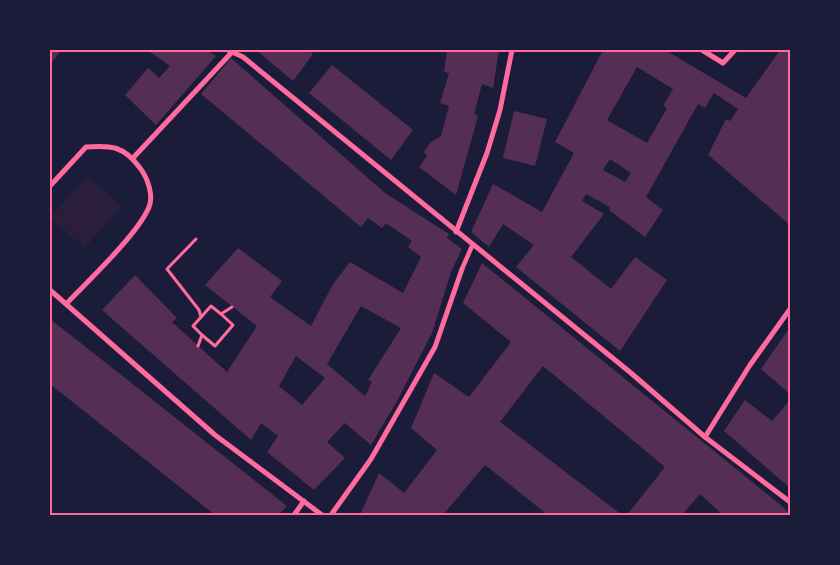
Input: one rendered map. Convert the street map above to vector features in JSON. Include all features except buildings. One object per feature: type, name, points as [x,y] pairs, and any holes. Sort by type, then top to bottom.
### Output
[{"type":"street","points":[[456,232],[487,153],[500,110],[512,50]]},
{"type":"street","points":[[702,50],[723,63],[735,50]]},
{"type":"street","points":[[132,158],[231,51],[243,57],[472,246],[631,373],[705,437],[790,502]]},
{"type":"street","points":[[50,186],[86,147],[110,145],[132,158],[148,179],[150,206],[132,232],[66,304]]},
{"type":"street","points":[[331,515],[371,459],[435,347],[472,246]]},
{"type":"street","points":[[50,290],[215,435],[322,515]]},
{"type":"street","points":[[705,437],[750,365],[790,309]]},
{"type":"street","points":[[294,515],[304,501]]},
{"type":"path","points":[[196,239],[167,269],[199,310],[201,317]]},
{"type":"path","points":[[211,306],[233,325],[215,346],[193,326],[201,317],[211,306]]},
{"type":"path","points":[[221,314],[232,307]]},
{"type":"path","points":[[198,346],[202,335]]},
{"type":"shaded area","points":[[87,176],[122,206],[85,248],[50,218]]}]
